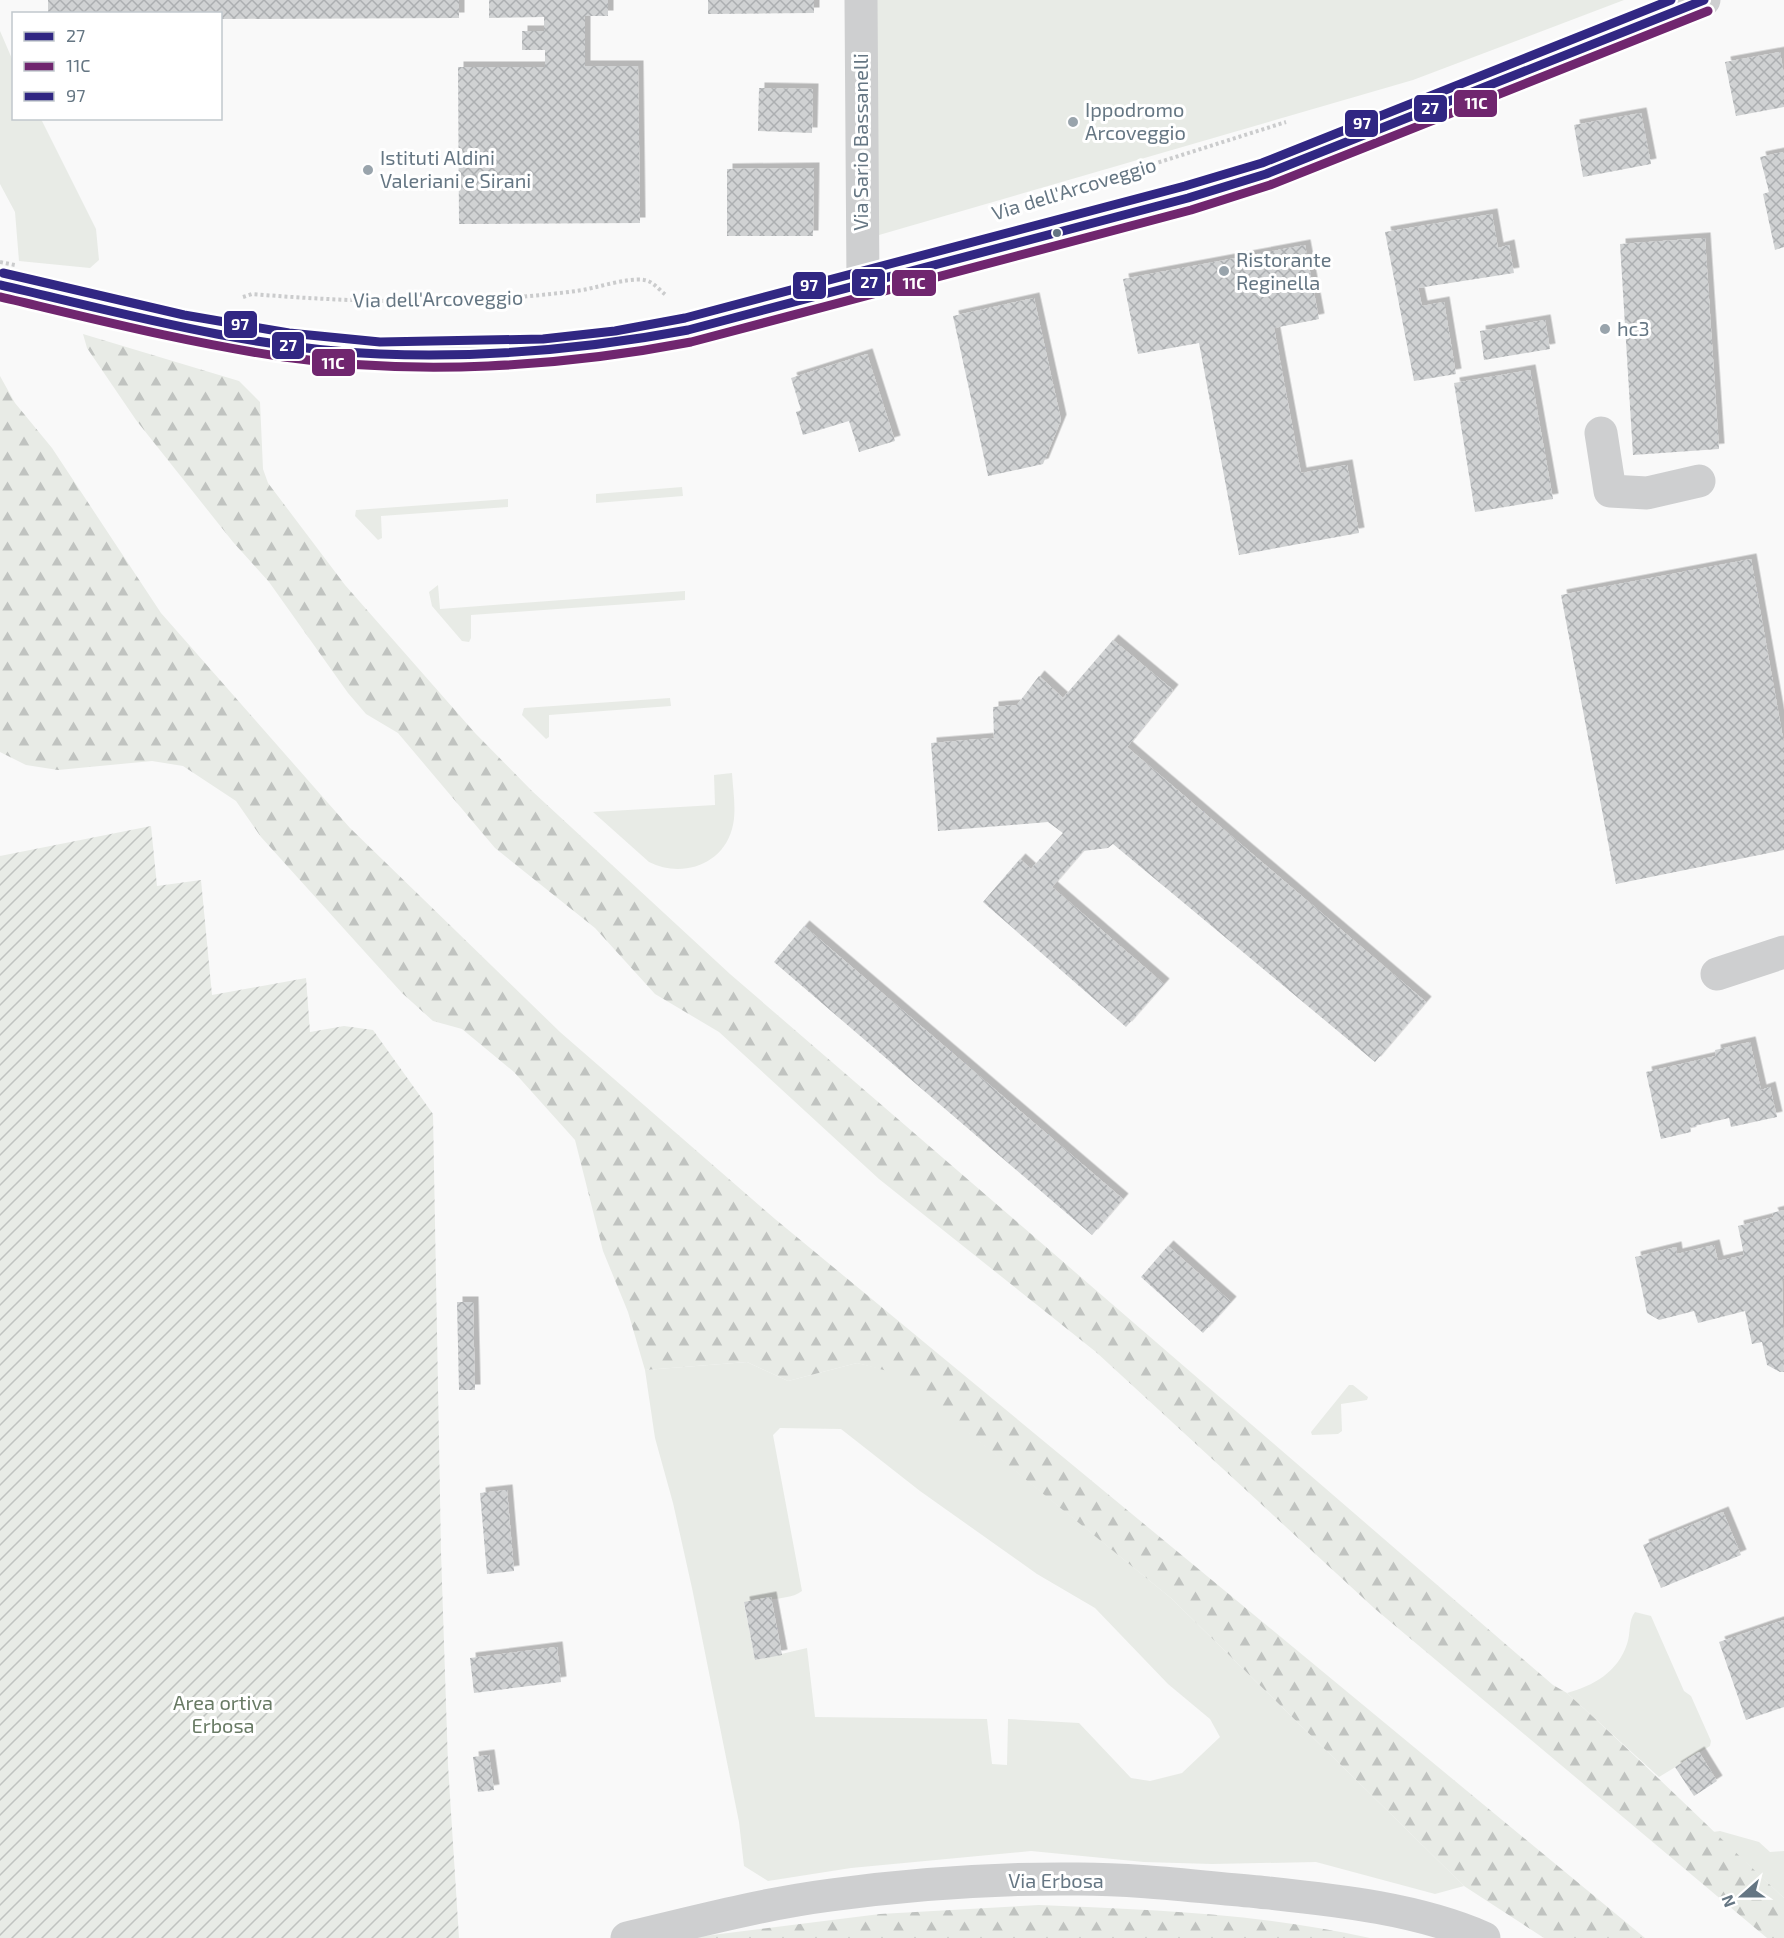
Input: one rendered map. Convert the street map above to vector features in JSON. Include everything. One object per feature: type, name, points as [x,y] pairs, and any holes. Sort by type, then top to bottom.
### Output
[{"type":"street","name":"Via Sario Bassanelli","points":[[861,0],[863,284]]},
{"type":"street","name":"Via dell'Arcoveggio","points":[[39,294],[182,327],[261,341],[380,354],[436,355],[544,351],[628,341],[718,323],[1188,198],[1266,174],[1704,0]]},
{"type":"street","points":[[1601,433],[1610,491],[1647,494],[1699,481]]},
{"type":"street","points":[[1717,974],[1784,952]]},
{"type":"street","name":"Via Erbosa","points":[[627,1938],[756,1908],[831,1895],[1010,1880],[1080,1879],[1325,1898],[1370,1906],[1467,1930],[1485,1938]]},
{"type":"path","name":"Via dell'Arcoveggio","points":[[1138,169],[1293,120]]},
{"type":"path","name":"Via dell'Arcoveggio","points":[[233,301],[252,294],[381,303],[492,300],[588,290],[637,280],[651,282],[673,301]]},
{"type":"green space","name":"Ippodromo Arcoveggio","points":[[871,0],[1624,0],[1413,80],[879,235]]},
{"type":"green space","points":[[0,31],[12,59],[12,120],[42,120],[96,229],[99,260],[90,268],[19,261],[15,212],[0,184]]},
{"type":"green space","points":[[83,334],[239,381],[260,402],[263,469],[268,483],[345,585],[475,733],[532,791],[730,974],[1553,1685],[1567,1693],[1595,1718],[1784,1898],[1784,1938],[1767,1938],[1374,1608],[1096,1352],[879,1179],[719,1032],[655,994],[595,928],[495,848],[398,733],[366,714],[348,693],[269,582],[233,542],[136,420],[87,348]]},
{"type":"green space","points":[[0,376],[15,403],[52,448],[161,613],[350,828],[560,1032],[775,1219],[1645,1938],[1544,1938],[1464,1886],[1172,1599],[895,1373],[857,1363],[788,1381],[747,1362],[645,1370],[628,1312],[603,1251],[575,1140],[514,1072],[462,1029],[433,1021],[402,993],[261,837],[236,801],[183,766],[152,761],[58,770],[26,765],[0,752]]},
{"type":"green space","points":[[682,487],[683,496],[596,503],[596,494]]},
{"type":"green space","points":[[508,499],[508,507],[381,516],[382,538],[378,540],[355,516],[356,510]]},
{"type":"green space","points":[[438,585],[440,609],[685,591],[685,600],[471,615],[469,642],[462,641],[432,606],[429,592]]},
{"type":"green space","points":[[670,698],[671,706],[549,715],[549,737],[546,739],[522,715],[524,708]]},
{"type":"green space","points":[[732,773],[734,809],[732,829],[727,842],[719,852],[710,860],[698,865],[674,869],[649,862],[593,812],[715,805],[714,775]]},
{"type":"green space","name":"Area ortiva Erbosa","points":[[151,826],[157,886],[201,880],[212,995],[306,978],[310,1032],[344,1026],[373,1030],[433,1114],[441,1552],[448,1765],[459,1938],[0,1938],[0,856]]},
{"type":"green space","points":[[747,1362],[788,1381],[857,1363],[895,1372],[1172,1599],[1464,1886],[1435,1894],[1316,1862],[1212,1864],[1144,1862],[1031,1851],[851,1868],[768,1881],[744,1866],[739,1822],[692,1588],[673,1503],[655,1438],[645,1370]],"holes":[[[780,1428],[841,1429],[920,1491],[1037,1574],[1095,1608],[1168,1684],[1210,1719],[1220,1737],[1182,1773],[1150,1781],[1131,1778],[1079,1723],[1008,1719],[1007,1765],[992,1764],[987,1719],[815,1717],[807,1648],[755,1660],[744,1603],[783,1598],[802,1591],[773,1435]]]},
{"type":"green space","points":[[1349,1385],[1353,1385],[1368,1397],[1367,1400],[1341,1404],[1342,1431],[1338,1434],[1312,1435],[1311,1432]]},
{"type":"green space","points":[[1635,1612],[1651,1616],[1684,1691],[1691,1696],[1711,1741],[1710,1746],[1659,1777],[1567,1693],[1595,1682],[1611,1670],[1623,1654],[1629,1636],[1631,1619]]},
{"type":"green space","points":[[1720,1831],[1759,1842],[1770,1852],[1784,1851],[1784,1898],[1713,1832]]},
{"type":"green space","points":[[1039,1905],[1164,1911],[1246,1918],[1370,1938],[688,1938],[880,1914]]},
{"type":"building","points":[[48,0],[459,0],[459,18],[222,19],[222,12],[48,12]]},
{"type":"building","points":[[489,0],[608,0],[608,16],[585,16],[585,66],[638,66],[640,223],[459,224],[458,67],[545,67],[545,50],[522,50],[522,31],[544,31],[544,17],[489,18]]},
{"type":"building","points":[[708,0],[814,0],[814,13],[708,14]]},
{"type":"building","points":[[1780,52],[1784,75],[1784,107],[1736,116],[1725,62]]},
{"type":"building","points":[[759,88],[813,89],[812,133],[758,131]]},
{"type":"building","points":[[1641,113],[1651,164],[1583,177],[1574,125]]},
{"type":"building","points":[[1784,152],[1784,247],[1775,250],[1763,194],[1769,192],[1760,157]]},
{"type":"building","points":[[814,168],[813,236],[727,236],[727,169]]},
{"type":"building","points":[[1492,214],[1498,248],[1509,245],[1514,273],[1418,288],[1422,306],[1444,302],[1456,374],[1414,381],[1385,232]]},
{"type":"building","points":[[1705,238],[1719,449],[1633,455],[1620,244]]},
{"type":"building","points":[[1305,245],[1319,319],[1274,328],[1301,473],[1347,465],[1359,533],[1239,555],[1199,343],[1138,354],[1123,279]]},
{"type":"building","points":[[1034,298],[1061,420],[1043,464],[988,476],[953,316]]},
{"type":"building","points":[[1545,320],[1550,349],[1484,360],[1480,331]]},
{"type":"building","points":[[867,354],[895,441],[859,452],[849,421],[803,435],[796,412],[801,410],[791,378]]},
{"type":"building","points":[[1530,370],[1553,499],[1475,512],[1454,383]]},
{"type":"building","points":[[1751,559],[1784,744],[1784,850],[1616,884],[1561,595]]},
{"type":"building","points":[[1113,640],[1173,690],[1127,747],[1426,1002],[1375,1062],[1113,844],[1108,848],[1083,851],[1052,887],[1164,984],[1126,1027],[983,902],[1020,859],[1031,869],[1063,833],[1048,822],[938,831],[931,743],[994,738],[993,707],[1017,705],[1039,676],[1063,698]]},
{"type":"building","points":[[804,926],[1123,1199],[1092,1235],[774,962]]},
{"type":"building","points":[[1750,1042],[1761,1090],[1770,1087],[1777,1117],[1731,1127],[1729,1118],[1690,1127],[1691,1132],[1661,1139],[1646,1072],[1716,1056],[1715,1050]]},
{"type":"building","points":[[1784,1210],[1784,1280],[1782,1280],[1784,1372],[1767,1365],[1762,1342],[1752,1344],[1745,1311],[1698,1323],[1694,1311],[1659,1320],[1647,1313],[1635,1257],[1676,1247],[1677,1254],[1714,1245],[1718,1261],[1744,1255],[1738,1226],[1774,1217],[1772,1213]]},
{"type":"building","points":[[1168,1246],[1231,1302],[1203,1333],[1141,1277]]},
{"type":"building","points":[[457,1302],[473,1302],[475,1390],[459,1390]]},
{"type":"building","points":[[507,1490],[514,1571],[487,1574],[480,1493]]},
{"type":"building","points":[[1723,1512],[1741,1555],[1661,1588],[1643,1545]]},
{"type":"building","points":[[771,1597],[782,1655],[755,1660],[744,1602]]},
{"type":"building","points":[[1784,1620],[1784,1707],[1746,1720],[1719,1642]]},
{"type":"building","points":[[557,1647],[561,1682],[474,1693],[470,1658]]},
{"type":"building","points":[[1699,1752],[1717,1781],[1694,1796],[1675,1767]]},
{"type":"building","points":[[489,1755],[494,1790],[478,1792],[473,1757]]},
{"type":"tunnel","points":[[0,285],[39,294]]},
{"type":"transit line","name":"97","points":[[3,273],[184,315],[289,333],[380,342],[543,339],[615,331],[685,318],[1185,186],[1262,163],[1671,0]]},
{"type":"transit line","name":"27","points":[[0,285],[236,338],[332,351],[457,355],[535,351],[650,337],[688,330],[1188,198],[1266,174],[1704,0]]},
{"type":"transit line","name":"11C","points":[[0,297],[212,345],[334,363],[385,366],[488,366],[540,363],[641,351],[691,342],[1191,210],[1270,185],[1708,11]]},
{"type":"place","name":"Ippodromo Arcoveggio","points":[[1073,122]]},
{"type":"place","name":"Istituti Aldini Valeriani e Sirani","points":[[368,170]]},
{"type":"place","name":"Ristorante Reginella","points":[[1224,271]]},
{"type":"place","name":"hc3","points":[[1605,329]]}]
